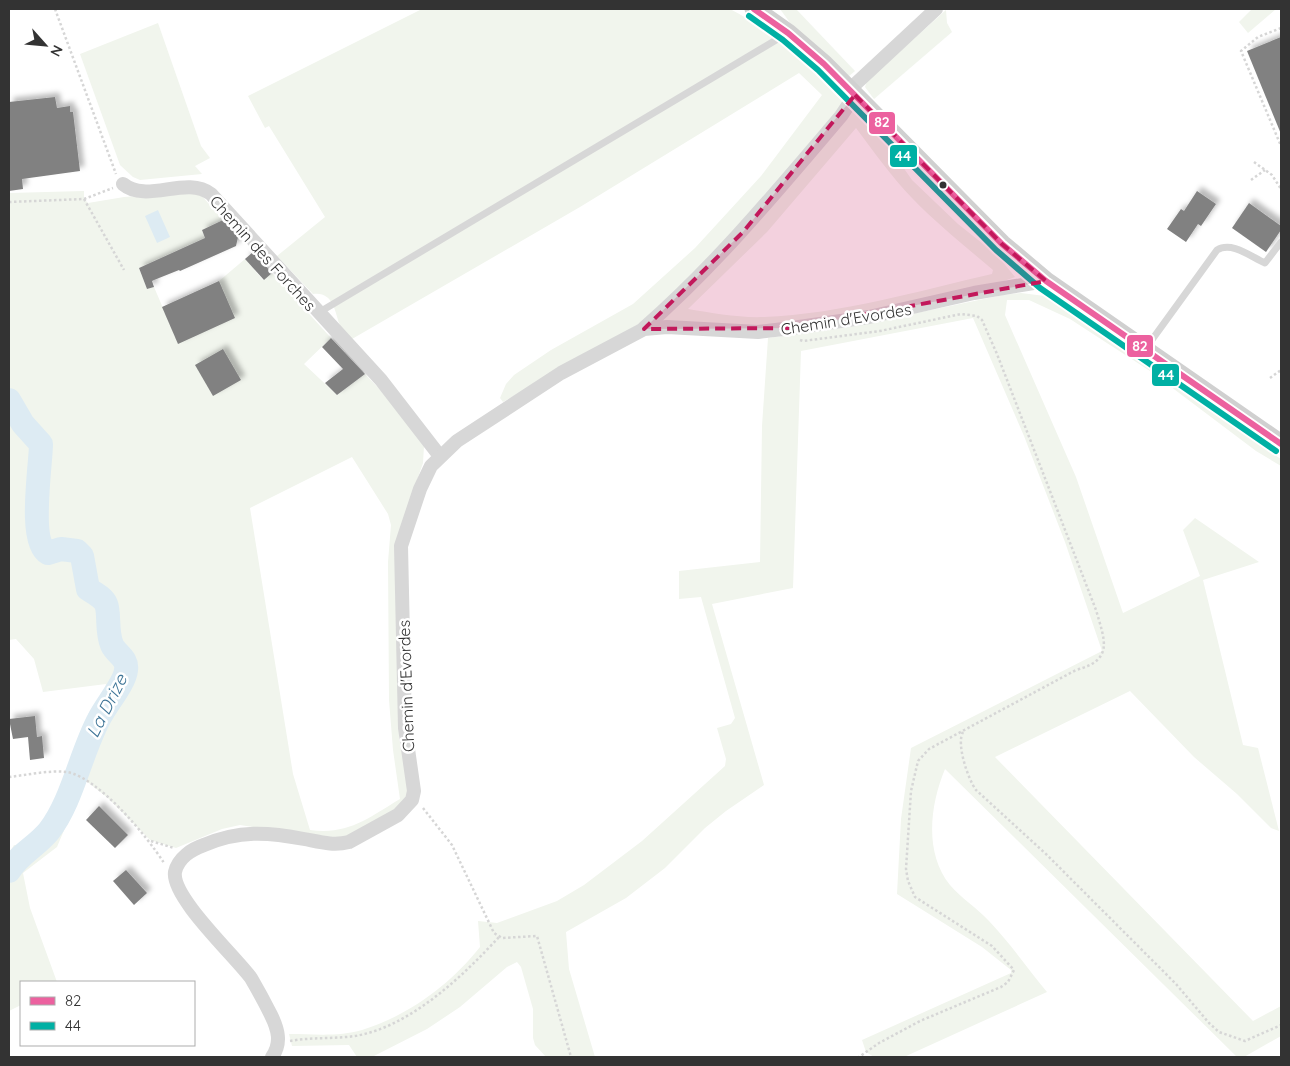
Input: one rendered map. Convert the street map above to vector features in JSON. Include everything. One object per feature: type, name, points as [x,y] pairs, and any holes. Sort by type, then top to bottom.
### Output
[{"type":"main road","points":[[754,9],[788,33],[852,92],[1002,244],[1046,280],[1281,444]]},
{"type":"street","name":"Chemin d'Evordes","points":[[412,800],[414,791],[405,718],[401,546],[420,489],[431,466],[439,456],[505,408],[561,373],[644,329],[743,232],[841,116],[852,92],[936,9]]},
{"type":"street","name":"Chemin des Forches","points":[[123,184],[136,190],[191,187],[208,191],[381,380],[439,456]]},
{"type":"street","name":"Chemin d'Evordes","points":[[644,329],[667,327],[758,332],[792,328],[868,317],[974,293],[1036,284],[1046,280]]},
{"type":"street","points":[[272,1057],[278,1043],[277,1030],[273,1020],[251,979],[189,906],[176,881],[177,868],[192,850],[230,835],[256,832],[323,844],[349,842],[398,815],[412,800]]},
{"type":"lane","points":[[318,313],[788,33]]},
{"type":"lane","points":[[1144,350],[1217,250],[1223,247],[1232,248],[1266,263],[1281,242]]},
{"type":"path","points":[[9,202],[84,199],[123,184],[113,167],[55,9]]},
{"type":"path","points":[[1281,28],[1258,37],[1241,51],[1281,146]]},
{"type":"path","points":[[1254,162],[1272,175],[1281,189]]},
{"type":"path","points":[[1251,180],[1265,170]]},
{"type":"path","points":[[84,199],[124,270]]},
{"type":"path","points":[[792,328],[797,337],[803,342],[880,331],[961,314],[977,316],[987,328],[1096,610],[1105,645],[1100,659],[1091,666],[1076,670],[929,749],[918,761],[911,791],[906,869],[908,881],[915,897],[992,946],[1014,970],[1013,976],[1001,987],[920,1021],[879,1043],[859,1057]]},
{"type":"path","points":[[1270,378],[1281,370]]},
{"type":"path","points":[[963,731],[960,737],[964,767],[969,780],[976,790],[1046,854],[1176,984],[1209,1023],[1230,1037],[1244,1041],[1281,1025]]},
{"type":"path","points":[[9,776],[58,772],[72,774],[81,778],[108,798],[150,840],[176,881]]},
{"type":"path","points":[[412,800],[425,810],[452,845],[494,933],[499,937],[537,936],[571,1057]]},
{"type":"path","points":[[150,840],[166,846],[192,850]]},
{"type":"path","points":[[278,1043],[356,1036],[388,1024],[413,1011],[454,983],[499,937]]},
{"type":"highlighted area","points":[[855,95],[1002,244],[1046,281],[792,328],[644,329],[743,232]]},
{"type":"shaded area","points":[[422,9],[730,9],[761,27],[803,58],[842,94],[843,103],[757,212],[644,321],[503,402],[500,398],[506,384],[514,375],[551,350],[633,304],[695,248],[761,176],[822,95],[799,73],[580,207],[352,339],[340,325],[329,298],[325,295],[313,294],[277,256],[325,217],[269,126],[265,128],[248,96]]},
{"type":"shaded area","points":[[780,9],[796,9],[855,71],[849,76],[791,24]]},
{"type":"shaded area","points":[[1252,9],[1276,9],[1248,33],[1239,22]]},
{"type":"shaded area","points":[[946,10],[947,23],[952,32],[874,99],[865,87],[867,81]]},
{"type":"shaded area","points":[[158,23],[201,146],[210,158],[195,166],[202,174],[140,180],[133,177],[120,165],[80,54]]},
{"type":"shaded area","points":[[853,110],[884,140],[912,180],[958,224],[997,255],[1015,277],[993,285],[895,307],[750,327],[659,321]],"holes":[[[856,128],[890,173],[912,198],[941,226],[993,270],[992,274],[850,307],[793,315],[745,317],[688,309],[767,232]]]},
{"type":"shaded area","points":[[84,191],[84,199],[88,203],[124,197],[193,192],[202,196],[223,220],[202,230],[205,238],[139,268],[147,289],[154,287],[178,343],[219,281],[245,259],[263,280],[272,273],[331,338],[304,364],[337,395],[365,374],[387,397],[424,446],[423,463],[396,540],[399,738],[409,787],[408,795],[400,809],[341,840],[240,825],[222,829],[176,848],[150,840],[108,798],[85,780],[57,847],[23,873],[30,908],[57,981],[20,981],[20,1006],[9,1011],[9,853],[14,845],[21,846],[38,836],[56,812],[71,778],[106,684],[43,692],[34,659],[16,639],[9,640],[9,193]],"holes":[[[352,457],[388,514],[391,525],[388,562],[389,700],[393,750],[400,799],[358,824],[336,830],[310,830],[293,774],[250,508]],[[36,469],[44,472],[36,522],[31,498]]]},
{"type":"shaded area","points":[[158,210],[170,237],[157,243],[145,216]]},
{"type":"shaded area","points":[[1021,293],[1045,296],[1052,299],[1176,383],[1281,459],[1281,466],[1256,451],[1150,371],[1070,319],[1029,300],[1007,300],[1005,315],[1076,477],[1123,613],[1200,576],[1183,530],[1195,518],[1259,562],[1203,580],[1243,745],[1258,748],[1279,831],[1271,828],[1237,794],[1194,757],[1130,691],[995,757],[1253,1021],[1281,1006],[1281,1036],[1244,1057],[1237,1057],[945,769],[936,798],[932,828],[936,858],[942,872],[954,890],[997,929],[1047,992],[904,1057],[874,1057],[866,1052],[862,1040],[1011,973],[1011,970],[982,947],[897,894],[901,819],[911,748],[1102,651],[1065,542],[1024,436],[973,318],[801,351],[793,588],[712,604],[764,785],[705,828],[665,868],[626,898],[566,932],[569,969],[595,1057],[546,1057],[535,1045],[533,1038],[533,1009],[521,967],[517,962],[507,967],[460,1007],[427,1029],[372,1057],[357,1057],[349,1045],[292,1046],[289,1034],[344,1034],[379,1024],[412,1007],[456,974],[480,947],[478,921],[497,923],[557,901],[584,885],[642,841],[725,766],[726,759],[717,728],[731,724],[735,718],[701,597],[679,599],[679,571],[760,562],[762,426],[768,338],[849,327],[1003,295]]},
{"type":"building","points":[[1281,37],[1281,134],[1247,51]]},
{"type":"building","points":[[55,97],[57,108],[70,106],[70,112],[73,112],[80,171],[22,179],[23,189],[9,191],[9,102]]},
{"type":"building","points":[[1197,191],[1216,204],[1201,226],[1198,224],[1186,242],[1167,229],[1181,209],[1184,211]]},
{"type":"building","points":[[1249,203],[1281,226],[1281,230],[1266,252],[1232,228]]},
{"type":"building","points":[[223,220],[238,237],[236,246],[180,271],[154,280],[152,281],[154,287],[147,289],[139,268],[205,238],[202,230]]},
{"type":"building","points":[[253,252],[272,273],[264,280],[245,259]]},
{"type":"building","points":[[219,281],[235,318],[178,344],[162,307]]},
{"type":"building","points":[[331,338],[365,374],[337,395],[325,383],[343,369],[322,347]]},
{"type":"building","points":[[223,349],[241,380],[213,396],[195,365]]},
{"type":"building","points":[[35,716],[37,737],[42,736],[44,758],[30,760],[28,737],[13,739],[9,719]]},
{"type":"building","points":[[99,806],[128,835],[115,848],[86,820]]},
{"type":"building","points":[[126,870],[147,893],[134,905],[113,881]]},
{"type":"waterway","name":"La Drize","points":[[9,400],[23,424],[41,444],[37,519],[38,534],[42,546],[48,553],[61,549],[77,551],[82,556],[88,589],[101,597],[106,604],[110,640],[114,648],[124,659],[126,666],[125,675],[119,688],[93,732],[70,792],[57,819],[49,831],[9,871]]},
{"type":"transit line","name":"82","points":[[754,9],[788,33],[824,64],[1002,244],[1046,281],[1281,444]]},
{"type":"transit line","name":"44","points":[[749,16],[783,40],[818,70],[996,250],[1040,288],[1276,451]]}]
